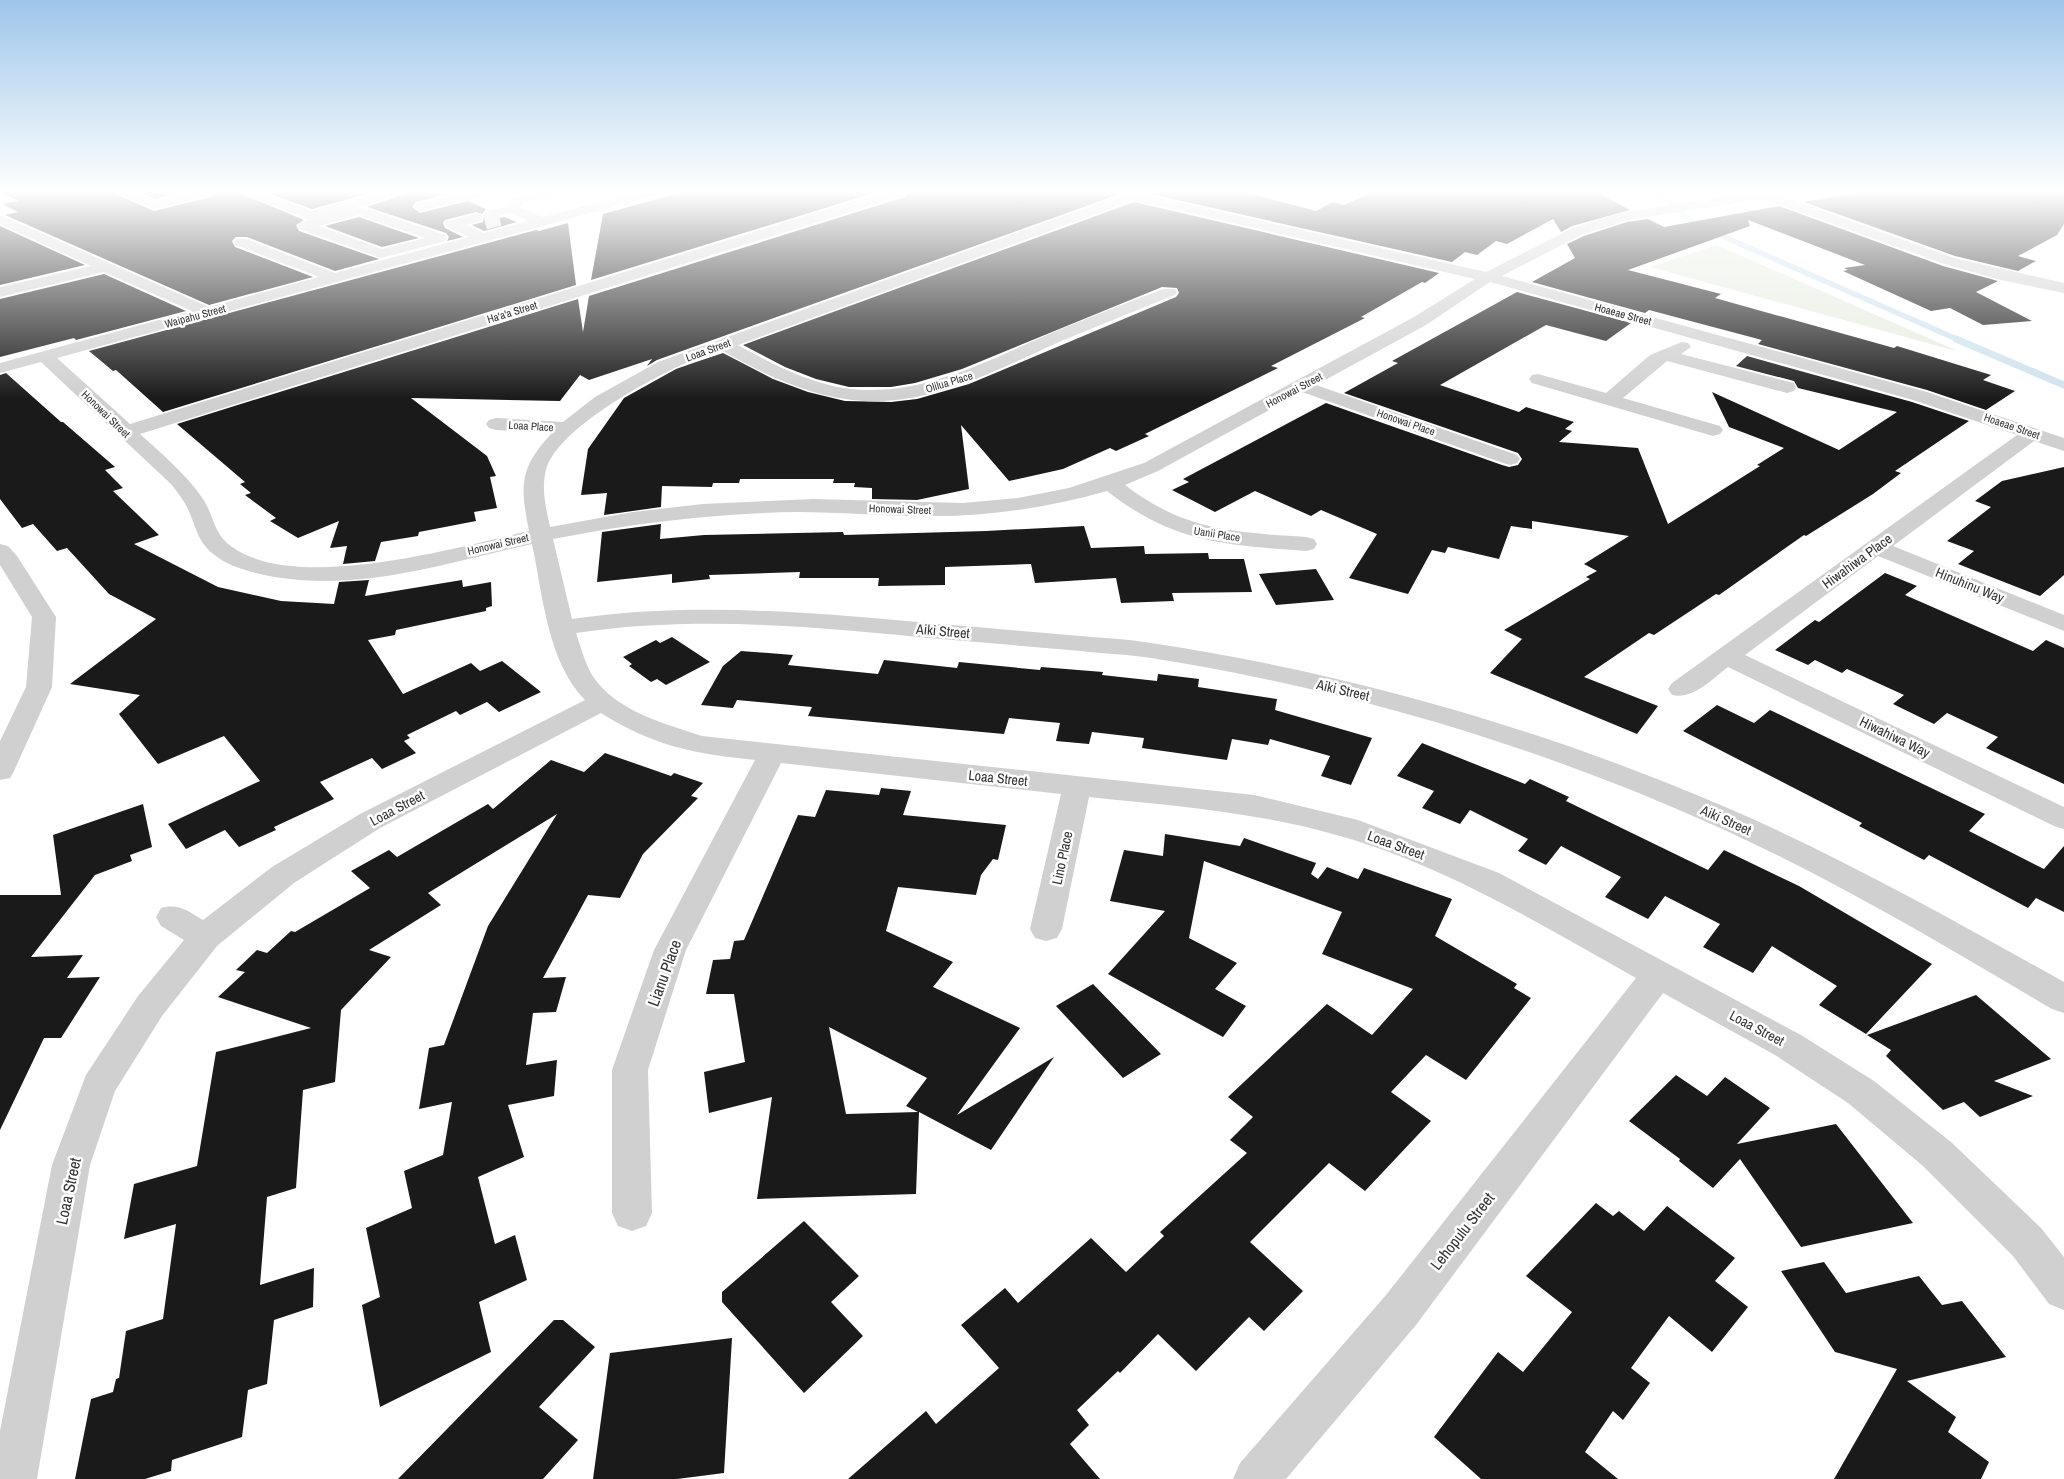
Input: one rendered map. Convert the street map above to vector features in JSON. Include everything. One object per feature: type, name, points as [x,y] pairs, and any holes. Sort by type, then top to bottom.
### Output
[{"type":"street","points":[[91,261],[207,312]]},
{"type":"street","points":[[290,261],[335,278]]},
{"type":"street","points":[[316,271],[354,261]]},
{"type":"street","name":"Waipahu Street","points":[[0,368],[396,261]]},
{"type":"street","name":"Ha'a'a Street","points":[[125,432],[676,261]]},
{"type":"street","name":"Loaa Street","points":[[957,261],[664,366],[602,401],[567,428],[548,450],[536,469],[533,498],[562,628],[572,662],[586,686],[602,702],[639,725],[699,745],[1254,804],[1347,827],[1412,850],[1488,881],[1788,1045],[1861,1092],[1937,1154],[1958,1174],[2027,1242],[2064,1290]]},
{"type":"street","name":"Hoaeae Street","points":[[1420,261],[1488,277],[1920,396],[2064,444]]},
{"type":"street","name":"Honowai Street","points":[[46,356],[179,481],[196,505],[212,541],[222,551],[265,568],[294,572],[366,572],[542,534],[613,521],[738,508],[797,506],[936,510],[986,508],[1067,496],[1111,484],[1151,467],[1420,321],[1488,277],[1519,261]]},
{"type":"street","points":[[1949,261],[2059,287]]},
{"type":"street","points":[[0,292],[104,267]]},
{"type":"street","name":"Olilua Place","points":[[723,344],[811,387],[845,394],[899,395],[934,389],[962,380],[1059,336],[1168,292]]},
{"type":"street","points":[[1609,400],[1656,359],[1704,337]]},
{"type":"street","points":[[1665,355],[1787,387]]},
{"type":"street","points":[[1538,379],[1713,430]]},
{"type":"street","name":"Honowai Place","points":[[1302,386],[1510,459]]},
{"type":"street","name":"Loaa Place","points":[[496,424],[567,428]]},
{"type":"street","name":"Hiwahiwa Place","points":[[1682,689],[2033,433]]},
{"type":"street","name":"Uanii Place","points":[[1111,484],[1127,498],[1161,519],[1194,532],[1225,538],[1306,544]]},
{"type":"street","name":"Hinuhinu Way","points":[[1876,547],[2064,624]]},
{"type":"street","points":[[0,551],[9,561],[44,617],[39,687],[0,771]]},
{"type":"street","name":"Aiki Street","points":[[562,628],[606,620],[708,613],[766,615],[999,636],[1157,651],[1265,672],[1408,706],[1501,733],[1597,765],[1721,816],[1832,870],[1954,935],[2064,1000]]},
{"type":"street","name":"Hiwahiwa Way","points":[[1727,656],[2064,819]]},
{"type":"street","name":"Loaa Street","points":[[14,1479],[71,1166],[99,1086],[150,1006],[205,937],[283,875],[370,821],[602,702]]},
{"type":"street","name":"Lianu Place","points":[[632,1213],[630,1070],[670,950],[772,754]]},
{"type":"street","name":"Lino Place","points":[[1046,929],[1077,786]]},
{"type":"street","points":[[172,917],[205,937]]},
{"type":"street","name":"Lehopulu Street","points":[[1256,1479],[1401,1310],[1658,975]]},
{"type":"shaded area","points":[[1668,261],[1753,261],[1960,352],[1650,267]]},
{"type":"building","points":[[0,261],[76,261],[85,265],[0,285]]},
{"type":"building","points":[[109,261],[271,261],[313,277],[209,305]]},
{"type":"building","points":[[309,261],[372,261],[335,271]]},
{"type":"building","points":[[421,261],[573,261],[576,285],[163,412],[116,370],[113,371],[89,351]]},
{"type":"building","points":[[594,261],[653,261],[591,280]]},
{"type":"building","points":[[701,261],[933,261],[657,360],[647,366],[652,359],[589,380],[580,375],[560,401],[411,398],[487,456],[496,476],[490,477],[497,508],[474,512],[476,521],[419,532],[418,536],[381,542],[375,561],[343,564],[347,546],[330,548],[339,521],[298,538],[270,521],[276,518],[245,495],[251,493],[240,484],[245,482],[177,424],[578,299],[583,332],[589,296]]},
{"type":"building","points":[[973,261],[1388,261],[1439,273],[1425,283],[1422,282],[1361,317],[1365,318],[1271,366],[1278,368],[1145,434],[1149,436],[1116,451],[1110,448],[1063,469],[1009,481],[961,425],[969,489],[917,500],[872,499],[872,488],[854,487],[855,483],[833,483],[834,479],[740,479],[739,483],[713,483],[712,487],[662,486],[661,507],[604,515],[607,493],[581,495],[588,449],[624,398],[676,369],[723,353],[773,379],[808,392],[845,401],[891,402],[917,399],[969,384],[1176,297],[1179,293],[1177,288],[1162,287],[962,369],[915,383],[891,387],[849,387],[816,379],[785,367],[743,345]]},
{"type":"building","points":[[1570,261],[1653,261],[1628,270],[1721,294],[1715,298],[1894,348],[1897,346],[1991,375],[1983,380],[2015,391],[1986,410],[1927,390],[1758,344],[1762,340],[1649,310],[1645,313],[1532,282]]},
{"type":"building","points":[[1855,261],[1929,261],[1998,281],[1976,292],[2032,321],[1983,325],[1950,308],[1931,311],[1843,271],[1848,270],[1844,268],[1865,265]]},
{"type":"building","points":[[1976,261],[2036,261],[2018,271]]},
{"type":"building","points":[[104,274],[186,311],[76,340],[74,338],[0,357],[0,299]]},
{"type":"building","points":[[1517,292],[1631,323],[1606,341],[1546,325],[1440,385],[1519,412],[1526,407],[1574,422],[1565,429],[1572,431],[1559,442],[1638,448],[1668,524],[1760,466],[1757,465],[1784,448],[1729,427],[1712,392],[1839,450],[1897,412],[1798,388],[1794,381],[1736,366],[1747,356],[1912,402],[1969,421],[1895,471],[1901,473],[1873,494],[1806,536],[1804,535],[1719,595],[1716,594],[1654,635],[1649,633],[1584,677],[1658,706],[1637,734],[1490,673],[1522,639],[1504,630],[1590,579],[1586,577],[1597,571],[1584,564],[1629,536],[1532,521],[1532,529],[1511,526],[1499,559],[1448,547],[1445,553],[1432,550],[1408,594],[1349,578],[1377,534],[1321,510],[1311,516],[1255,491],[1215,512],[1172,490],[1189,482],[1183,479],[1326,403],[1502,465],[1509,467],[1518,465],[1522,459],[1518,453],[1344,393],[1398,363],[1392,361]]},
{"type":"building","points":[[6,373],[115,467],[105,470],[123,488],[113,491],[159,535],[134,544],[218,587],[281,601],[334,604],[339,582],[369,580],[365,596],[462,580],[463,587],[491,582],[492,606],[486,608],[486,611],[396,630],[395,635],[368,640],[403,694],[471,663],[480,671],[502,661],[541,692],[499,712],[487,702],[460,715],[456,711],[407,735],[410,738],[404,741],[416,753],[382,769],[372,758],[320,782],[334,799],[274,827],[276,830],[239,847],[225,830],[186,849],[168,824],[260,781],[224,736],[158,764],[119,714],[140,695],[70,684],[156,619],[109,594],[67,548],[57,551],[33,524],[22,528],[0,499],[0,375]]},
{"type":"building","points":[[2064,467],[2064,575],[2040,596],[1958,564],[1974,551],[1947,541],[1991,507],[1975,501],[2002,481]]},
{"type":"building","points":[[661,524],[660,539],[704,535],[843,532],[844,535],[1084,526],[1091,548],[1144,546],[1145,554],[1208,553],[1209,559],[1244,559],[1252,592],[1172,593],[1174,601],[1121,603],[1116,578],[1035,583],[1031,564],[945,567],[945,585],[878,586],[879,578],[799,578],[800,572],[709,575],[710,579],[672,583],[672,574],[597,582],[602,532]]},
{"type":"building","points":[[1316,569],[1334,600],[1276,605],[1259,574]]},
{"type":"building","points":[[1885,573],[1917,586],[1905,595],[2033,651],[2046,640],[2064,648],[2064,784],[1986,748],[1998,737],[1947,713],[1934,724],[1893,704],[1904,695],[1847,669],[1842,673],[1815,660],[1808,665],[1775,650],[1815,620],[1819,622]]},
{"type":"building","points":[[672,637],[710,662],[666,685],[657,679],[651,682],[629,666],[632,664],[623,657],[656,640],[660,643]]},
{"type":"building","points":[[741,651],[793,655],[788,665],[878,674],[884,660],[957,668],[959,662],[1040,670],[1041,667],[1103,672],[1102,675],[1157,681],[1158,674],[1199,679],[1198,687],[1277,699],[1275,710],[1372,738],[1351,785],[1321,776],[1330,756],[1270,739],[1268,745],[1232,739],[1227,760],[1142,748],[1144,738],[1092,732],[1089,744],[1056,741],[1060,723],[1009,718],[1004,734],[808,716],[812,707],[737,700],[733,708],[701,705],[723,666]]},
{"type":"building","points":[[1717,705],[1754,723],[1770,710],[1985,814],[1969,831],[2044,869],[2064,846],[2064,912],[2036,898],[2028,908],[1929,855],[1924,860],[1859,826],[1862,823],[1683,731]]},
{"type":"building","points":[[1422,743],[1525,784],[1530,779],[1569,797],[1566,801],[1708,870],[1724,850],[1799,886],[1932,964],[1866,1034],[1819,1005],[1837,986],[1772,946],[1753,973],[1703,947],[1720,924],[1665,896],[1648,919],[1605,897],[1621,877],[1561,846],[1546,865],[1518,851],[1528,839],[1470,810],[1460,824],[1422,808],[1434,791],[1397,776]]},
{"type":"building","points":[[605,753],[671,776],[674,773],[703,783],[691,796],[698,798],[643,854],[620,898],[588,895],[543,978],[566,977],[556,1012],[533,1013],[526,1065],[557,1060],[554,1096],[508,1105],[524,1157],[478,1177],[495,1244],[515,1235],[527,1280],[479,1302],[491,1352],[380,1407],[362,1305],[380,1297],[366,1228],[412,1208],[404,1171],[443,1155],[452,1102],[419,1109],[429,1048],[444,1045],[488,926],[557,814],[428,893],[441,905],[369,950],[391,957],[341,1010],[335,1082],[303,1090],[296,1188],[267,1197],[260,1285],[314,1268],[313,1307],[274,1320],[267,1384],[248,1390],[242,1437],[172,1460],[171,1471],[145,1479],[75,1479],[91,1399],[113,1392],[116,1379],[119,1378],[126,1331],[163,1319],[176,1224],[124,1239],[134,1184],[197,1166],[216,1052],[311,1028],[218,997],[245,972],[236,970],[257,950],[267,953],[291,931],[295,932],[370,888],[351,871],[389,850],[397,857],[488,804],[493,809],[551,760],[584,772]]},
{"type":"building","points":[[881,788],[911,791],[903,815],[1006,825],[998,860],[993,859],[981,875],[976,895],[898,887],[886,931],[953,962],[933,987],[1020,1028],[957,1115],[1054,1057],[991,1150],[919,1112],[916,1194],[757,1199],[772,1097],[709,1113],[704,1072],[745,1062],[734,994],[706,994],[713,960],[730,959],[734,941],[744,940],[798,815],[815,817],[826,790],[879,795]],"holes":[[[829,1027],[927,1078],[906,1106],[918,1112],[846,1114]]]},
{"type":"building","points":[[143,804],[152,847],[130,855],[132,861],[95,875],[31,957],[83,955],[67,978],[100,977],[61,1038],[44,1038],[0,1130],[0,895],[61,895],[53,835]]},
{"type":"building","points":[[1165,834],[1240,846],[1244,838],[1316,863],[1311,874],[1318,879],[1327,867],[1358,879],[1364,868],[1452,899],[1435,936],[1517,984],[1514,988],[1531,998],[1466,1080],[1426,1055],[1391,1092],[1431,1121],[1365,1191],[1329,1163],[1250,1242],[1303,1291],[1264,1331],[1249,1317],[1196,1371],[1158,1334],[1120,1373],[1118,1371],[1077,1410],[1089,1425],[1070,1444],[1100,1479],[848,1479],[926,1411],[936,1424],[999,1368],[961,1325],[1005,1288],[1018,1303],[1091,1238],[1126,1272],[1164,1236],[1160,1232],[1247,1153],[1230,1140],[1253,1117],[1228,1097],[1327,1004],[1372,1035],[1413,989],[1322,954],[1342,912],[1204,861],[1189,938],[1237,963],[1215,989],[1246,1006],[1223,1037],[1108,974],[1165,911],[1110,901],[1124,850],[1163,856]]},
{"type":"building","points":[[1093,984],[1161,1054],[1123,1078],[1056,1006]]},
{"type":"building","points":[[1976,995],[2051,1059],[1994,1081],[2033,1096],[1980,1117],[1964,1102],[1943,1110],[1886,1056],[1891,1050],[1867,1035]]},
{"type":"building","points":[[1676,1075],[1707,1096],[1725,1077],[1770,1108],[1737,1144],[1836,1124],[1913,1223],[1801,1247],[1740,1159],[1713,1188],[1679,1161],[1680,1159],[1629,1121]]},
{"type":"building","points":[[1596,1203],[1613,1216],[1619,1211],[1644,1231],[1667,1206],[1735,1258],[1715,1281],[1748,1307],[1712,1352],[1669,1316],[1631,1368],[1650,1383],[1623,1420],[1613,1411],[1585,1452],[1618,1479],[1481,1479],[1434,1437],[1498,1352],[1523,1372],[1572,1312],[1526,1276]]},
{"type":"building","points":[[804,1221],[859,1276],[831,1302],[863,1336],[804,1393],[722,1302],[722,1292]]},
{"type":"building","points":[[1824,1262],[1846,1293],[1919,1276],[1942,1305],[1962,1301],[2006,1357],[1907,1381],[1956,1417],[1948,1432],[1989,1462],[1981,1479],[1834,1479],[1897,1369],[1835,1352],[1781,1271]]},
{"type":"building","points":[[554,1320],[563,1320],[595,1347],[539,1407],[578,1440],[543,1479],[398,1479]]},
{"type":"building","points":[[732,1338],[724,1473],[677,1479],[593,1479],[610,1353]]},
{"type":"waterway","points":[[1779,261],[1959,340]]},
{"type":"waterway","points":[[1956,339],[2064,385]]}]
